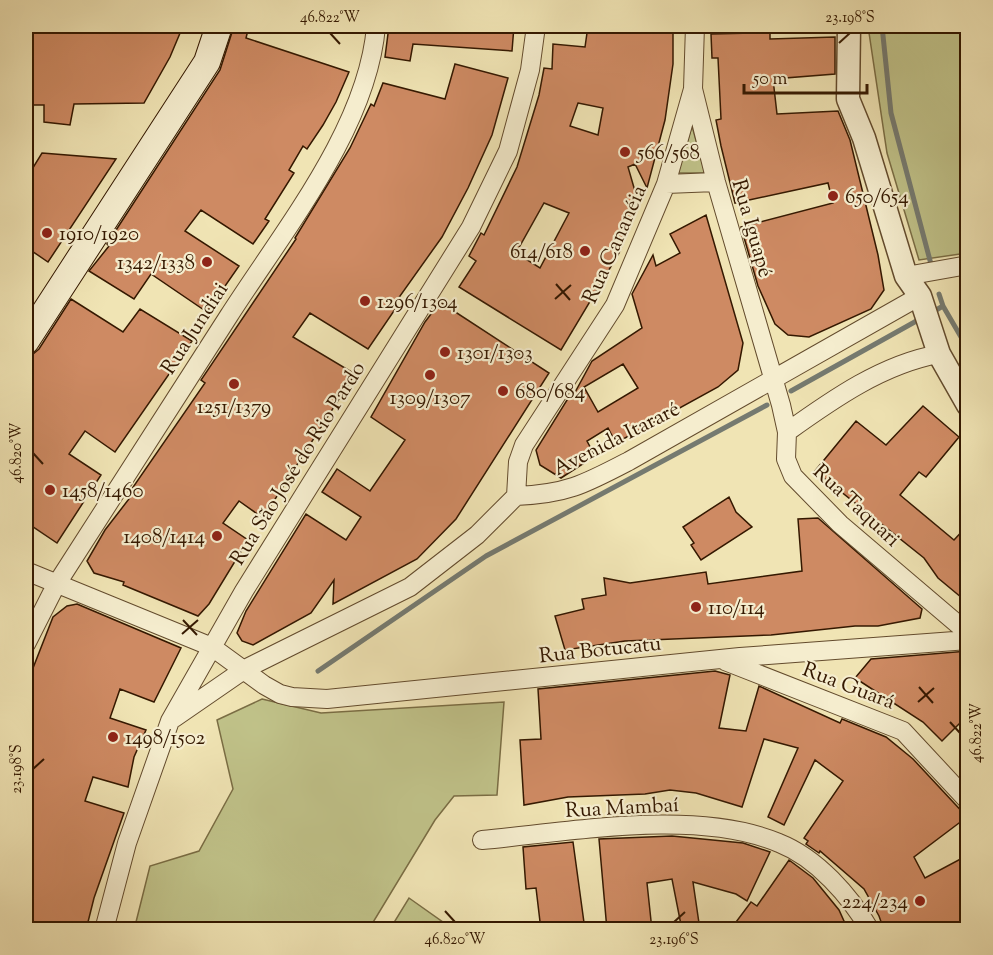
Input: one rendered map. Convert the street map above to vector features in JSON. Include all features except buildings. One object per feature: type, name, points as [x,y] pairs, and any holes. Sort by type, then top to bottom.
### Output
[{"type":"main road","points":[[26,341],[207,62],[219,26]]},
{"type":"street","name":"Rua Jundiai","points":[[26,644],[56,585],[310,191],[356,109],[374,48],[376,26]]},
{"type":"street","name":"Rua São José do Rio Pardo","points":[[104,930],[127,843],[170,721],[244,591],[471,227],[508,151],[530,70],[536,26]]},
{"type":"street","name":"Rua Cananéia","points":[[516,496],[518,462],[524,445],[615,305],[666,184],[693,89],[695,26]]},
{"type":"street","points":[[849,26],[848,99],[864,138],[906,276],[920,296],[939,354],[968,405]]},
{"type":"street","name":"Rua Iguapé","points":[[693,89],[716,182],[772,379]]},
{"type":"street","points":[[666,184],[716,182]]},
{"type":"street","points":[[906,276],[968,265]]},
{"type":"street","name":"Avenida Itararé","points":[[516,496],[555,494],[581,486],[920,296]]},
{"type":"street","points":[[787,432],[829,402],[876,376],[921,358],[939,354]]},
{"type":"street","name":"Rua Taquari","points":[[772,379],[787,432],[786,459],[793,476],[806,491],[968,633]]},
{"type":"street","points":[[170,721],[245,669],[410,587],[477,535],[516,496]]},
{"type":"street","name":"Rua Botucatu","points":[[26,571],[212,647],[264,685],[280,694],[292,697],[327,699],[723,660],[968,640]]},
{"type":"street","name":"Rua Guará","points":[[723,660],[903,731],[968,801]]},
{"type":"street","name":"Rua Mambaí","points":[[482,840],[659,824],[720,828],[779,843],[805,858],[825,874],[858,910],[870,930]]},
{"type":"green space","points":[[868,26],[967,26],[967,253],[919,260],[887,153]]},
{"type":"green space","points":[[692,126],[705,173],[678,173]]},
{"type":"green space","points":[[262,699],[321,713],[504,702],[497,795],[454,796],[435,820],[369,929],[134,930],[150,866],[199,851],[233,789],[217,720]]},
{"type":"green space","points":[[409,898],[447,925],[444,929],[390,929]]},
{"type":"waterway","points":[[882,26],[891,113],[932,268]]},
{"type":"waterway","points":[[939,294],[943,306],[968,349]]},
{"type":"waterway","points":[[931,313],[943,306]]},
{"type":"waterway","points":[[791,391],[920,319]]},
{"type":"waterway","points":[[318,671],[486,556],[767,405]]},
{"type":"place","name":"566/568","points":[[625,152]]},
{"type":"place","name":"650/654","points":[[833,196]]},
{"type":"place","name":"1910/1920","points":[[47,233]]},
{"type":"place","name":"614/618","points":[[585,251]]},
{"type":"place","name":"1342/1338","points":[[207,262]]},
{"type":"place","name":"1296/1304","points":[[365,301]]},
{"type":"place","name":"1301/1303","points":[[445,352]]},
{"type":"place","name":"1309/1307","points":[[430,375]]},
{"type":"place","name":"1251/1379","points":[[234,384]]},
{"type":"place","name":"680/684","points":[[503,391]]},
{"type":"place","name":"1458/1460","points":[[50,490]]},
{"type":"place","name":"1408/1414","points":[[217,536]]},
{"type":"place","name":"110/114","points":[[696,607]]},
{"type":"place","name":"1498/1502","points":[[113,737]]},
{"type":"place","name":"224/234","points":[[920,901]]}]
